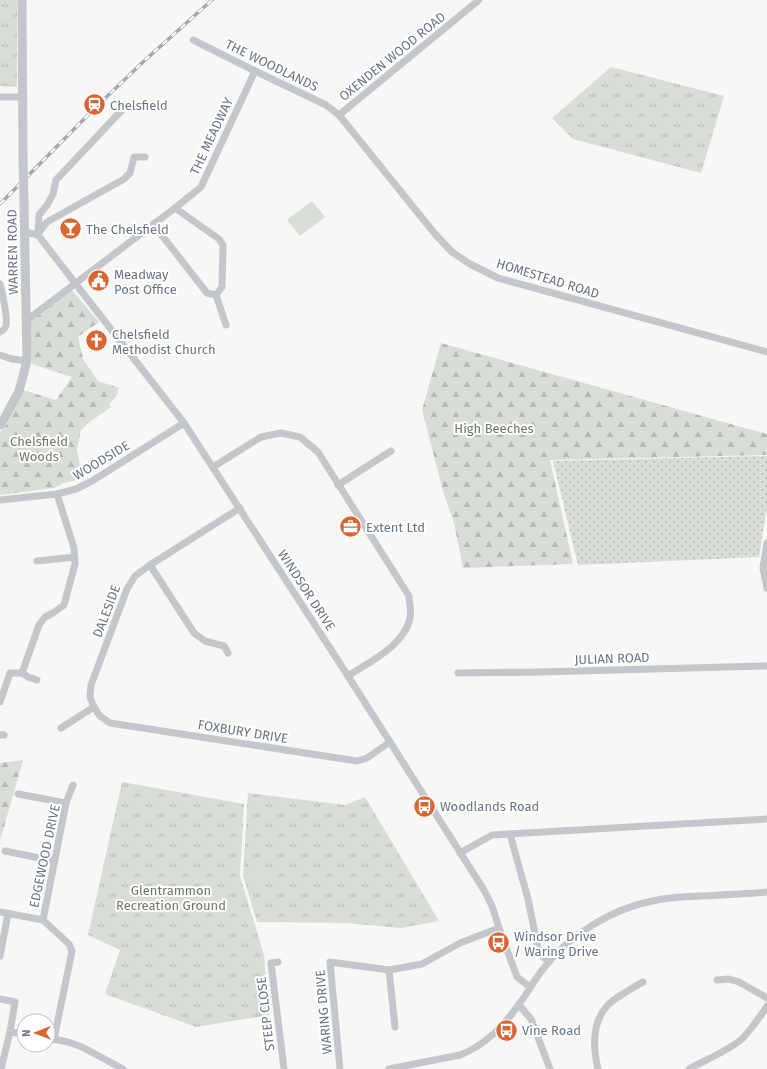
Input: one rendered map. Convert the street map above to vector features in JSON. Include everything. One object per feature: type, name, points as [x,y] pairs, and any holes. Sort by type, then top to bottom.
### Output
[{"type":"street","name":"WARREN ROAD","points":[[0,425],[19,391],[27,361],[22,0]]},
{"type":"street","name":"OXENDEN WOOD ROAD","points":[[339,115],[479,0]]},
{"type":"street","name":"THE WOODLANDS","points":[[193,40],[326,105],[339,115]]},
{"type":"street","name":"THE MEADWAY","points":[[27,320],[201,187],[255,71]]},
{"type":"street","points":[[0,97],[23,97]]},
{"type":"street","points":[[38,234],[39,215],[53,194],[56,180],[122,110]]},
{"type":"street","name":"HOMESTEAD ROAD","points":[[339,115],[435,234],[452,252],[470,264],[498,278],[767,352]]},
{"type":"street","points":[[38,234],[47,222],[124,178],[130,173],[134,157],[145,157]]},
{"type":"street","points":[[175,208],[219,239],[223,245],[222,287],[216,295]]},
{"type":"street","points":[[153,224],[207,293],[216,295]]},
{"type":"street","points":[[25,232],[38,234]]},
{"type":"street","name":"WINDSOR DRIVE","points":[[38,234],[184,423],[240,508],[484,890],[492,906],[517,978],[530,987]]},
{"type":"street","points":[[0,284],[6,312],[7,325],[2,332],[0,332]]},
{"type":"street","points":[[216,295],[226,325]]},
{"type":"street","points":[[0,355],[12,359],[27,361]]},
{"type":"street","name":"WOODSIDE","points":[[0,500],[57,494],[76,489],[92,481],[184,423]]},
{"type":"street","points":[[213,467],[261,437],[281,433],[300,437],[318,452],[409,596],[411,617],[404,634],[392,647],[348,676]]},
{"type":"street","points":[[338,485],[391,451]]},
{"type":"street","points":[[22,673],[39,625],[45,617],[64,605],[75,564],[74,548],[57,494]]},
{"type":"street","name":"DALESIDE","points":[[94,707],[90,698],[91,685],[126,589],[135,576],[240,508]]},
{"type":"street","points":[[767,543],[763,568],[767,588]]},
{"type":"street","points":[[37,561],[75,557]]},
{"type":"street","points":[[150,565],[194,633],[205,641],[224,646],[228,653]]},
{"type":"street","name":"JULIAN ROAD","points":[[458,673],[767,666]]},
{"type":"street","points":[[0,702],[10,673],[22,673],[37,680]]},
{"type":"street","points":[[61,728],[94,707]]},
{"type":"street","name":"FOXBURY DRIVE","points":[[94,707],[100,716],[110,723],[357,761],[367,758],[390,742]]},
{"type":"street","name":"EDGEWOOD DRIVE","points":[[56,1017],[72,951],[69,944],[43,920],[66,803],[73,785]]},
{"type":"street","points":[[18,794],[66,803]]},
{"type":"street","points":[[460,853],[492,835],[767,819]]},
{"type":"street","points":[[510,834],[528,899],[539,953],[549,962]]},
{"type":"street","points":[[5,851],[54,861]]},
{"type":"street","points":[[389,1069],[455,1056],[468,1051],[484,1041],[495,1032],[519,1005],[530,987],[557,953],[571,940],[593,925],[619,911],[643,903],[666,898],[767,892]]},
{"type":"street","points":[[0,912],[43,920]]},
{"type":"street","points":[[0,956],[8,914]]},
{"type":"street","name":"WARING DRIVE","points":[[340,1069],[330,962],[389,970],[422,964],[460,943],[499,928]]},
{"type":"street","name":"STEEP CLOSE","points":[[278,962],[271,963],[284,1069]]},
{"type":"street","points":[[389,970],[395,1027]]},
{"type":"street","points":[[717,980],[729,979],[739,982],[767,998]]},
{"type":"street","points":[[598,1069],[594,1039],[601,1014],[608,1005],[643,982]]},
{"type":"street","points":[[0,999],[15,1002],[10,1032],[1,1064]]},
{"type":"street","points":[[519,1005],[531,1019],[550,1069]]},
{"type":"street","points":[[689,1069],[725,1050],[740,1040],[767,1006]]},
{"type":"street","points":[[10,1032],[16,1033]]},
{"type":"street","points":[[56,1039],[82,1047],[123,1069]]},
{"type":"green space","points":[[0,0],[17,0],[17,87],[0,86]]},
{"type":"green space","points":[[611,67],[724,96],[701,173],[573,139],[552,118]]},
{"type":"green space","points":[[312,201],[325,217],[300,236],[287,220]]},
{"type":"green space","name":"Chelsfield Woods","points":[[71,289],[99,322],[78,337],[83,359],[98,381],[119,388],[116,397],[109,404],[111,407],[81,430],[77,449],[82,479],[64,483],[54,488],[0,495],[0,432],[7,424],[23,390],[56,400],[72,377],[32,364],[30,320]]},
{"type":"green space","name":"High Beeches","points":[[441,343],[767,434],[767,455],[550,460],[573,564],[463,568],[454,523],[443,491],[422,410]]},
{"type":"green space","points":[[767,456],[767,506],[759,557],[578,565],[553,461]]},
{"type":"green space","points":[[23,760],[0,841],[0,763]]},
{"type":"green space","name":"Glentrammon Recreation Ground","points":[[122,782],[244,804],[240,876],[264,955],[269,1015],[196,1027],[105,994],[120,950],[88,935]]},
{"type":"green space","name":"Glentrammon Recreation Ground","points":[[248,793],[345,805],[365,797],[439,921],[401,928],[346,923],[257,922],[243,876]]},
{"type":"green space","points":[[262,859],[265,879],[254,881],[251,861]]},
{"type":"railway","points":[[0,204],[97,106],[212,0]]},
{"type":"place","name":"Chelsfield","points":[[95,105]]},
{"type":"place","name":"The Chelsfield","points":[[70,229]]},
{"type":"place","name":"Meadway Post Office","points":[[98,281]]},
{"type":"place","name":"Chelsfield Methodist Church","points":[[97,341]]},
{"type":"place","name":"Extent Ltd","points":[[350,527]]},
{"type":"place","name":"Woodlands Road","points":[[424,806]]},
{"type":"place","name":"Windsor Drive / Waring Drive","points":[[498,943]]},
{"type":"place","name":"Vine Road","points":[[507,1030]]}]
